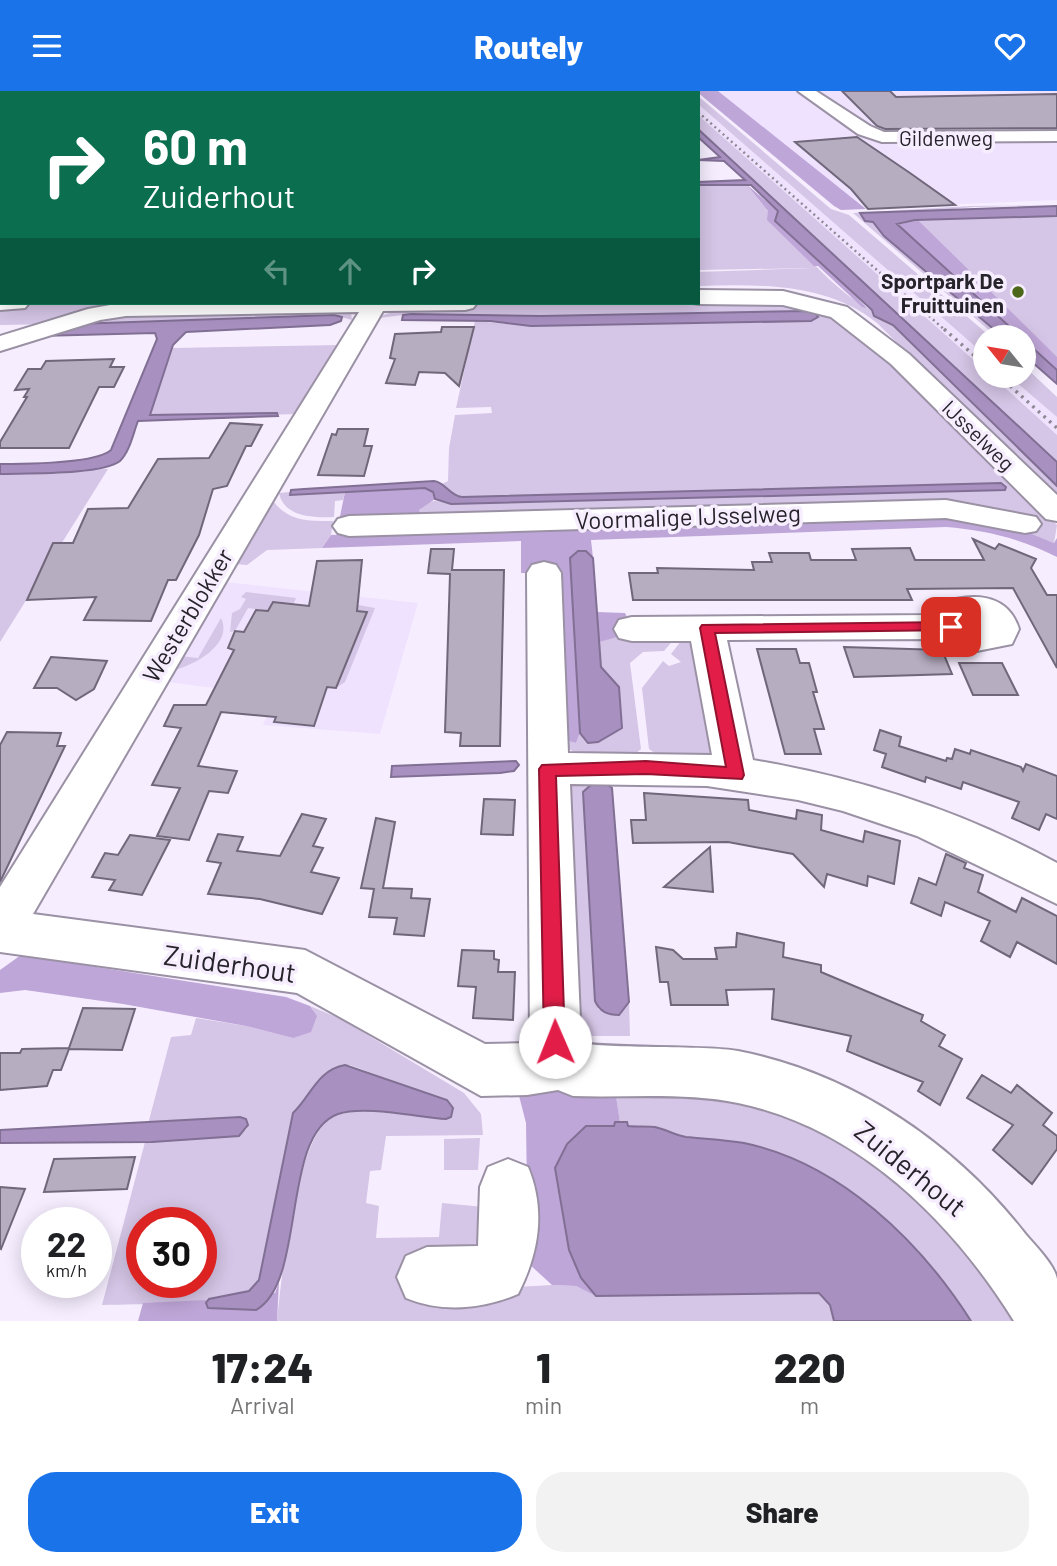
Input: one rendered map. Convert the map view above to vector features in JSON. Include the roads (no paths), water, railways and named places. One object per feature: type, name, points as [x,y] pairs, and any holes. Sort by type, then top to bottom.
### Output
[{"type":"street","name":"Gildenweg","points":[[806,91],[864,130],[882,137],[1057,136]]},
{"type":"street","name":"IJsselweg","points":[[700,288],[768,288],[799,292],[832,303],[866,319],[900,359]]},
{"type":"street","name":"IJsselweg","points":[[700,297],[761,296],[823,306],[867,331],[900,359],[1057,512]]},
{"type":"street","points":[[10,342],[69,321],[126,309],[325,305]]},
{"type":"street","name":"Westerblokker","points":[[0,929],[374,305]]},
{"type":"street","name":"Voormalige IJsselweg","points":[[349,526],[946,509],[1025,524]]},
{"type":"street","points":[[544,573],[555,1042],[562,1062]]},
{"type":"street","points":[[632,629],[951,627]]},
{"type":"street","points":[[707,628],[736,775]]},
{"type":"street","points":[[548,769],[646,768],[782,780],[861,800],[976,843],[1057,885]]},
{"type":"street","name":"Zuiderhout","points":[[0,929],[304,972],[481,1070],[550,1067],[562,1062],[573,1070],[706,1073],[738,1077],[797,1094],[843,1114],[914,1162],[966,1210],[1019,1271],[1050,1321]]},
{"type":"street","points":[[427,1277],[483,1276],[497,1273],[503,1263],[509,1232],[508,1187]]},
{"type":"railway","points":[[700,114],[946,331]]},
{"type":"railway","points":[[944,329],[973,354]]},
{"type":"railway","points":[[1014,389],[1057,428]]},
{"type":"place","name":"Sportpark De Fruittuinen","points":[[1018,292]]}]
